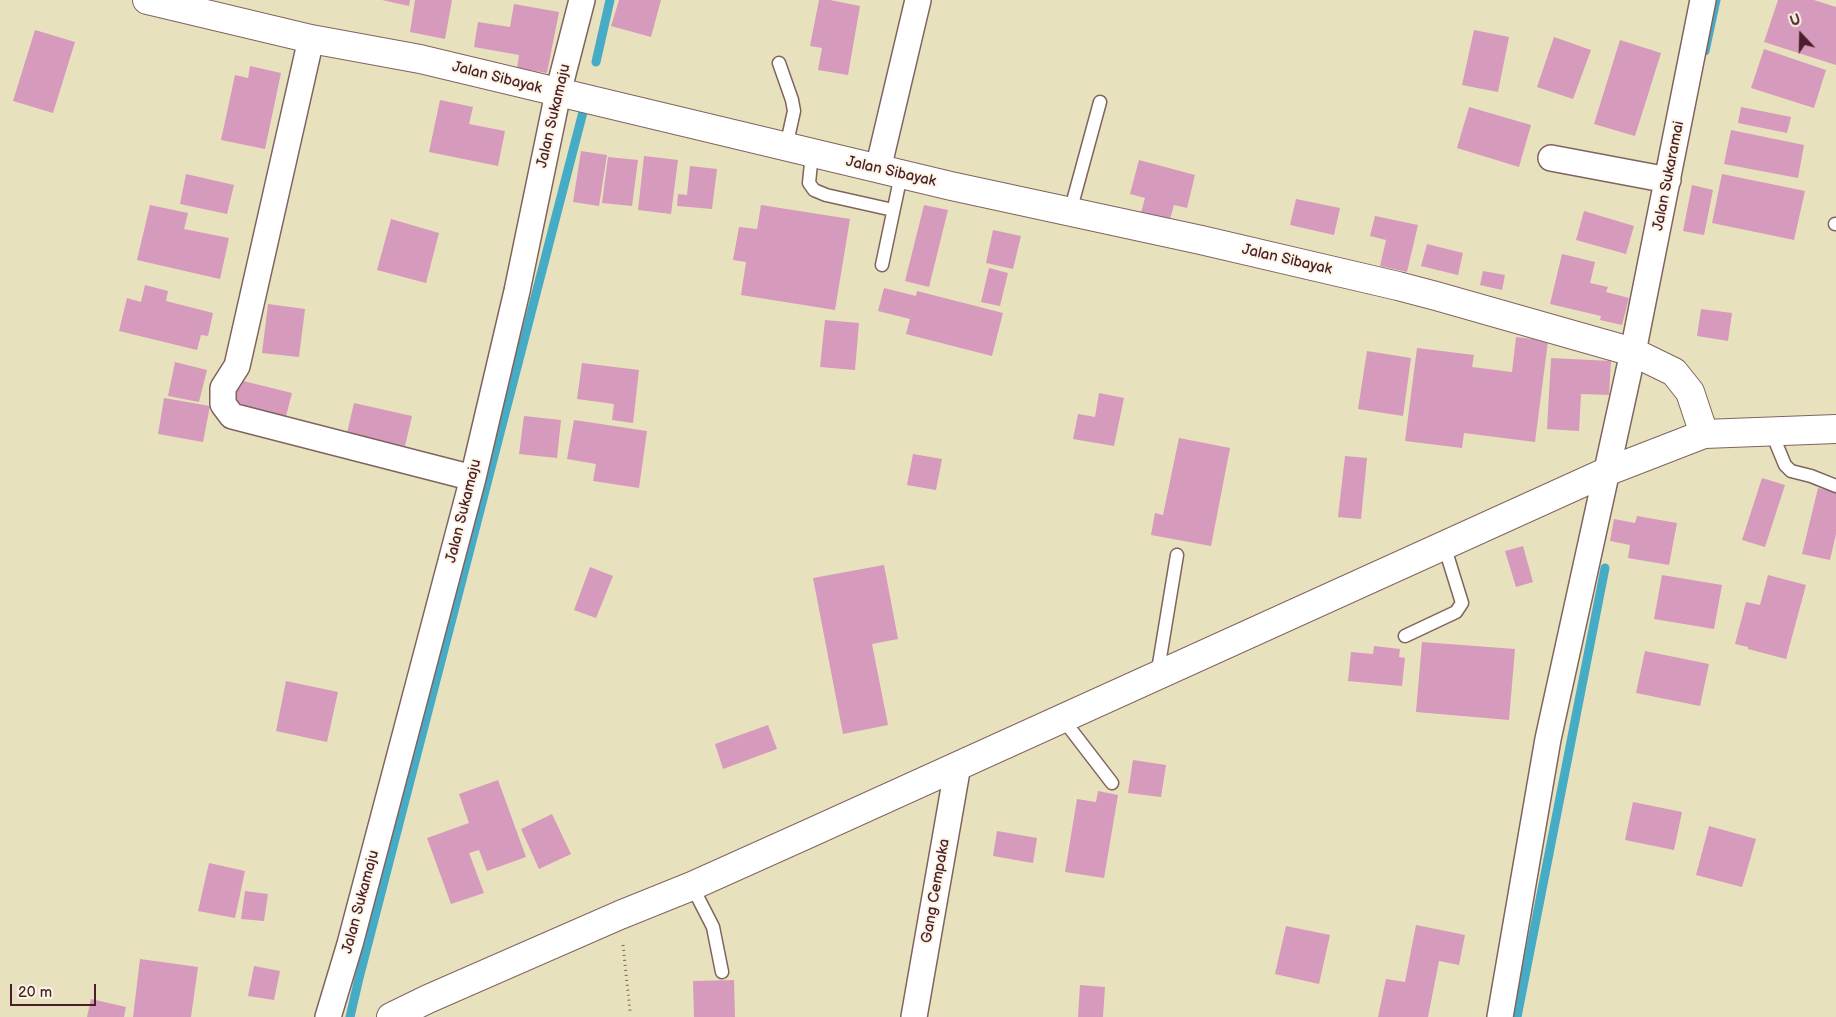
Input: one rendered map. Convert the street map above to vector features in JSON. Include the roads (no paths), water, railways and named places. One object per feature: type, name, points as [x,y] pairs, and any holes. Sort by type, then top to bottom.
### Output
[{"type":"street","name":"Jalan Sibayak","points":[[147,0],[311,39],[420,59],[889,172],[1201,240],[1398,286],[1633,352],[1674,372],[1690,392],[1704,434]]},
{"type":"street","name":"Jalan Sukamaju","points":[[328,1017],[355,925],[473,478],[517,292],[558,93],[582,0]]},
{"type":"street","points":[[889,172],[918,0]]},
{"type":"street","name":"Jalan Sukaramai","points":[[1633,352],[1703,0]]},
{"type":"street","points":[[311,39],[237,366],[223,388],[223,404],[232,416],[473,478]]},
{"type":"street","points":[[1551,158],[1668,180]]},
{"type":"street","points":[[1500,1017],[1548,740],[1633,352]]},
{"type":"street","points":[[391,1017],[620,914],[692,886],[1606,472],[1704,434],[1836,429]]},
{"type":"street","name":"Gang Cempaka","points":[[914,1017],[958,765]]},
{"type":"lane","points":[[779,63],[794,111],[786,147]]},
{"type":"lane","points":[[1070,212],[1100,102]]},
{"type":"lane","points":[[812,153],[809,183],[814,190],[826,195],[893,210]]},
{"type":"lane","points":[[882,265],[893,210],[889,172]]},
{"type":"lane","points":[[1771,431],[1785,465],[1791,470],[1836,486]]},
{"type":"lane","points":[[1406,636],[1456,612],[1462,603],[1444,545]]},
{"type":"lane","points":[[1157,676],[1177,555]]},
{"type":"lane","points":[[1062,718],[1112,783]]},
{"type":"lane","points":[[692,886],[713,926],[722,972]]},
{"type":"waterway","points":[[596,62],[610,0]]},
{"type":"waterway","points":[[1705,51],[1716,0]]},
{"type":"waterway","points":[[350,1017],[583,112]]},
{"type":"waterway","points":[[1517,1017],[1605,568]]}]
